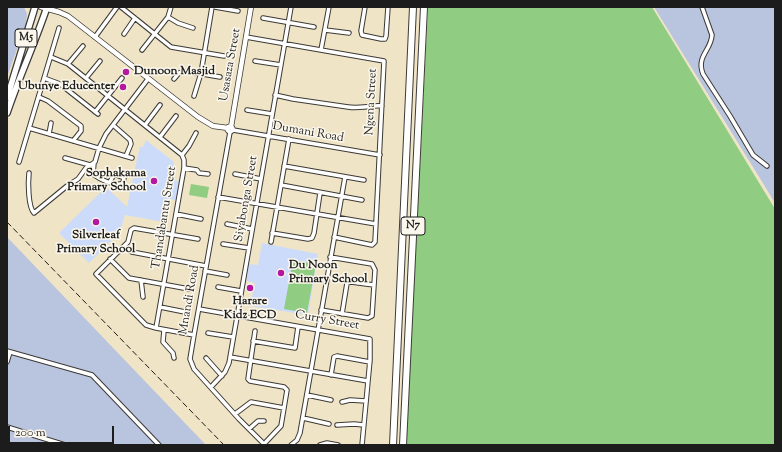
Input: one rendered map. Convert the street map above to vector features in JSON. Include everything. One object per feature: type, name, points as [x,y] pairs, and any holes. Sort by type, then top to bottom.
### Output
[{"type":"highway","name":"N7","points":[[393,445],[414,7]]},
{"type":"highway","name":"N7","points":[[403,445],[424,7]]},
{"type":"main road","name":"M5","points":[[7,98],[35,7]]},
{"type":"main road","name":"M5","points":[[7,113],[38,33],[44,8]]},
{"type":"street","points":[[95,37],[117,7]]},
{"type":"street","points":[[121,7],[171,47],[224,56]]},
{"type":"street","points":[[142,50],[168,17],[171,7]]},
{"type":"street","points":[[194,96],[201,73],[214,7],[238,11]]},
{"type":"street","name":"Usasaza Street","points":[[230,129],[251,7]]},
{"type":"street","name":"Siyabonga Street","points":[[211,387],[228,368],[291,7]]},
{"type":"street","points":[[321,50],[329,7]]},
{"type":"street","points":[[365,7],[361,31],[362,35],[381,39],[385,38],[386,36],[388,7]]},
{"type":"street","points":[[702,7],[712,35],[712,40],[702,58],[700,68],[753,155],[767,166]]},
{"type":"street","name":"Dumani Road","points":[[44,8],[68,16],[198,117],[213,126],[380,155]]},
{"type":"street","points":[[168,17],[178,23],[193,28]]},
{"type":"street","points":[[124,34],[135,18]]},
{"type":"street","points":[[264,18],[314,26]]},
{"type":"street","points":[[19,162],[24,140],[59,28]]},
{"type":"street","points":[[325,30],[349,33]]},
{"type":"street","name":"Ngena Street","points":[[246,37],[384,61],[375,243],[372,244],[334,237]]},
{"type":"street","points":[[68,64],[83,46]]},
{"type":"street","name":"Thandabantu Street","points":[[51,57],[68,64],[182,155],[184,160],[169,259],[156,328]]},
{"type":"street","points":[[255,61],[281,65]]},
{"type":"street","points":[[86,78],[100,62]]},
{"type":"street","points":[[174,79],[183,71],[220,77]]},
{"type":"street","points":[[44,78],[60,84],[96,113],[122,78]]},
{"type":"street","points":[[110,182],[94,175],[93,163],[106,134],[148,79]]},
{"type":"street","points":[[275,95],[293,100],[357,108],[382,106]]},
{"type":"street","points":[[38,97],[48,101],[81,126],[81,131],[73,141]]},
{"type":"street","points":[[145,125],[160,105]]},
{"type":"street","points":[[248,110],[272,114]]},
{"type":"street","points":[[160,137],[176,116]]},
{"type":"street","points":[[49,134],[52,123]]},
{"type":"street","points":[[113,126],[130,140],[130,146],[126,156]]},
{"type":"street","points":[[29,128],[132,158]]},
{"type":"street","name":"Mnandi Road","points":[[230,129],[194,335],[191,362],[194,368],[235,414],[265,444]]},
{"type":"street","points":[[182,155],[196,133]]},
{"type":"street","points":[[271,242],[289,139]]},
{"type":"street","points":[[65,158],[93,163]]},
{"type":"street","points":[[29,173],[29,194],[34,213],[78,179],[86,168],[93,163]]},
{"type":"street","points":[[284,166],[364,180]]},
{"type":"street","points":[[184,168],[197,170],[198,173],[208,174]]},
{"type":"street","points":[[236,174],[261,178]]},
{"type":"street","points":[[291,445],[300,435],[345,177]]},
{"type":"street","points":[[280,185],[362,200]]},
{"type":"street","points":[[314,242],[312,238],[320,193]]},
{"type":"street","points":[[218,197],[376,224]]},
{"type":"street","points":[[176,214],[202,219]]},
{"type":"street","points":[[227,224],[252,229]]},
{"type":"street","points":[[96,274],[128,242],[134,228],[198,239]]},
{"type":"street","points":[[152,231],[152,236]]},
{"type":"street","points":[[292,236],[294,231]]},
{"type":"street","points":[[272,233],[308,239],[312,238]]},
{"type":"street","points":[[223,244],[249,248]]},
{"type":"street","points":[[123,247],[132,252],[206,266]]},
{"type":"street","points":[[321,310],[368,318],[371,317],[375,270],[372,264],[330,257]]},
{"type":"street","points":[[110,259],[127,277],[189,289]]},
{"type":"street","points":[[205,271],[227,274]]},
{"type":"street","points":[[91,274],[96,274],[144,323],[149,326],[194,335]]},
{"type":"street","points":[[141,280],[143,297]]},
{"type":"street","points":[[342,314],[347,283],[351,282],[374,285]]},
{"type":"street","points":[[218,287],[241,291]]},
{"type":"street","points":[[160,307],[185,312]]},
{"type":"street","name":"Curry Street","points":[[199,309],[370,339],[370,362],[362,445]]},
{"type":"street","points":[[294,348],[298,327]]},
{"type":"street","points":[[164,330],[163,342],[173,353],[174,358]]},
{"type":"street","points":[[255,331],[247,378],[249,380],[284,387],[286,389],[280,427],[265,444]]},
{"type":"street","points":[[208,333],[233,337]]},
{"type":"street","points":[[253,341],[294,348],[297,352]]},
{"type":"street","points":[[7,362],[9,351],[92,375],[159,445]]},
{"type":"street","points":[[331,375],[334,357],[337,356],[370,362]]},
{"type":"street","points":[[230,357],[368,381]]},
{"type":"street","points":[[206,358],[222,376]]},
{"type":"street","points":[[307,395],[331,400]]},
{"type":"street","points":[[342,402],[350,400],[366,401]]},
{"type":"street","points":[[235,414],[251,402],[284,408]]},
{"type":"street","points":[[302,418],[329,424]]},
{"type":"street","points":[[249,429],[257,422],[264,421]]},
{"type":"street","points":[[337,425],[364,425]]},
{"type":"street","points":[[7,427],[65,445]]},
{"type":"street","points":[[320,445],[327,443],[338,445]]},
{"type":"shaded area","points":[[7,7],[24,7],[27,14],[26,24],[7,77]]},
{"type":"shaded area","points":[[654,7],[775,7],[775,203],[761,180]]},
{"type":"shaded area","points":[[146,140],[174,162],[171,180],[179,181],[176,200],[168,199],[164,222],[125,215],[120,231],[116,230],[110,236],[111,241],[89,263],[59,233],[106,187],[127,207],[140,147],[143,147]]},
{"type":"shaded area","points":[[7,237],[206,445],[7,445]]},
{"type":"shaded area","name":"Du Noon Primary School","points":[[262,243],[318,254],[308,315],[250,306],[255,283],[246,281],[249,264],[258,265]]},
{"type":"green space","points":[[428,7],[652,7],[775,209],[775,445],[406,445]]},
{"type":"green space","points":[[191,184],[209,187],[207,198],[189,195]]},
{"type":"green space","points":[[293,260],[316,264],[307,313],[284,309]]},
{"type":"railway","points":[[7,222],[224,445]]},
{"type":"place","name":"Dunoon Masjid","points":[[126,72]]},
{"type":"place","name":"Ubunye Educenter","points":[[123,87]]},
{"type":"place","name":"Sophakama Primary School","points":[[154,181]]},
{"type":"place","name":"Silverleaf Primary School","points":[[96,222]]},
{"type":"place","name":"Du Noon Primary School","points":[[281,273]]},
{"type":"place","name":"Harare Kidz ECD","points":[[250,288]]}]
